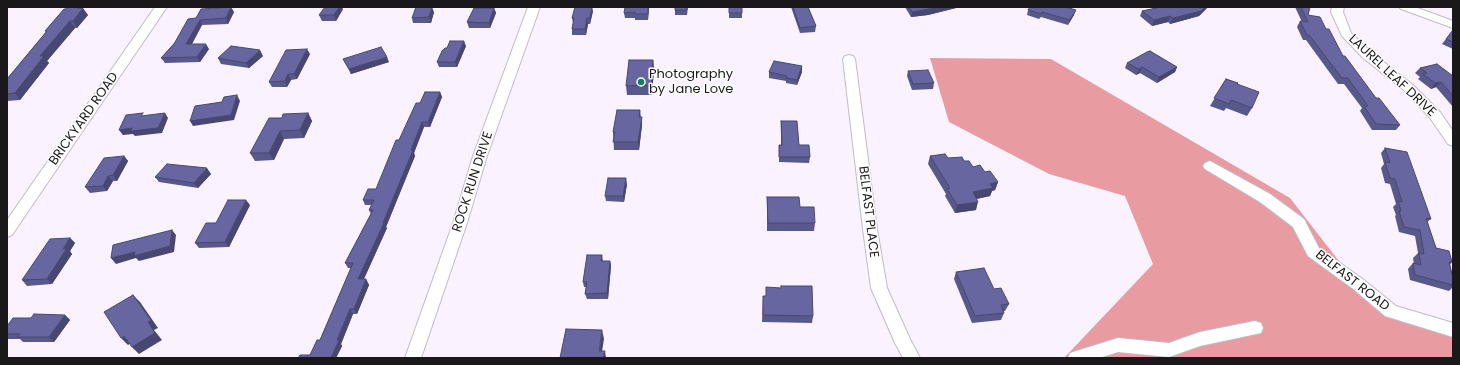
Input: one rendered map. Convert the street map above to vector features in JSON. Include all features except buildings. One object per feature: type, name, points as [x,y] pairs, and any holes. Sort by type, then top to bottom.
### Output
[{"type":"street","name":"BRICKYARD ROAD","points":[[7,232],[161,7]]},
{"type":"street","name":"ROCK RUN DRIVE","points":[[413,358],[460,223],[480,156],[534,7]]},
{"type":"street","name":"LAUREL LEAF DRIVE","points":[[1338,7],[1337,12],[1346,34],[1367,55],[1409,88],[1436,116],[1453,141]]},
{"type":"street","points":[[1405,7],[1453,25]]},
{"type":"street","name":"BELFAST PLACE","points":[[850,59],[870,229],[879,288],[903,343],[912,358]]},
{"type":"street","name":"BELFAST ROAD","points":[[1210,166],[1265,198],[1299,223],[1313,252],[1358,284],[1391,311],[1453,330]]},
{"type":"street","points":[[1076,358],[1118,345],[1169,350],[1200,339],[1255,328]]},
{"type":"shaded area","points":[[930,58],[1051,59],[1290,198],[1377,310],[1453,331],[1453,358],[1064,358],[1153,264],[1125,196],[1049,174],[949,122]]},
{"type":"place","name":"Photography by Jane Love","points":[[641,82]]}]
